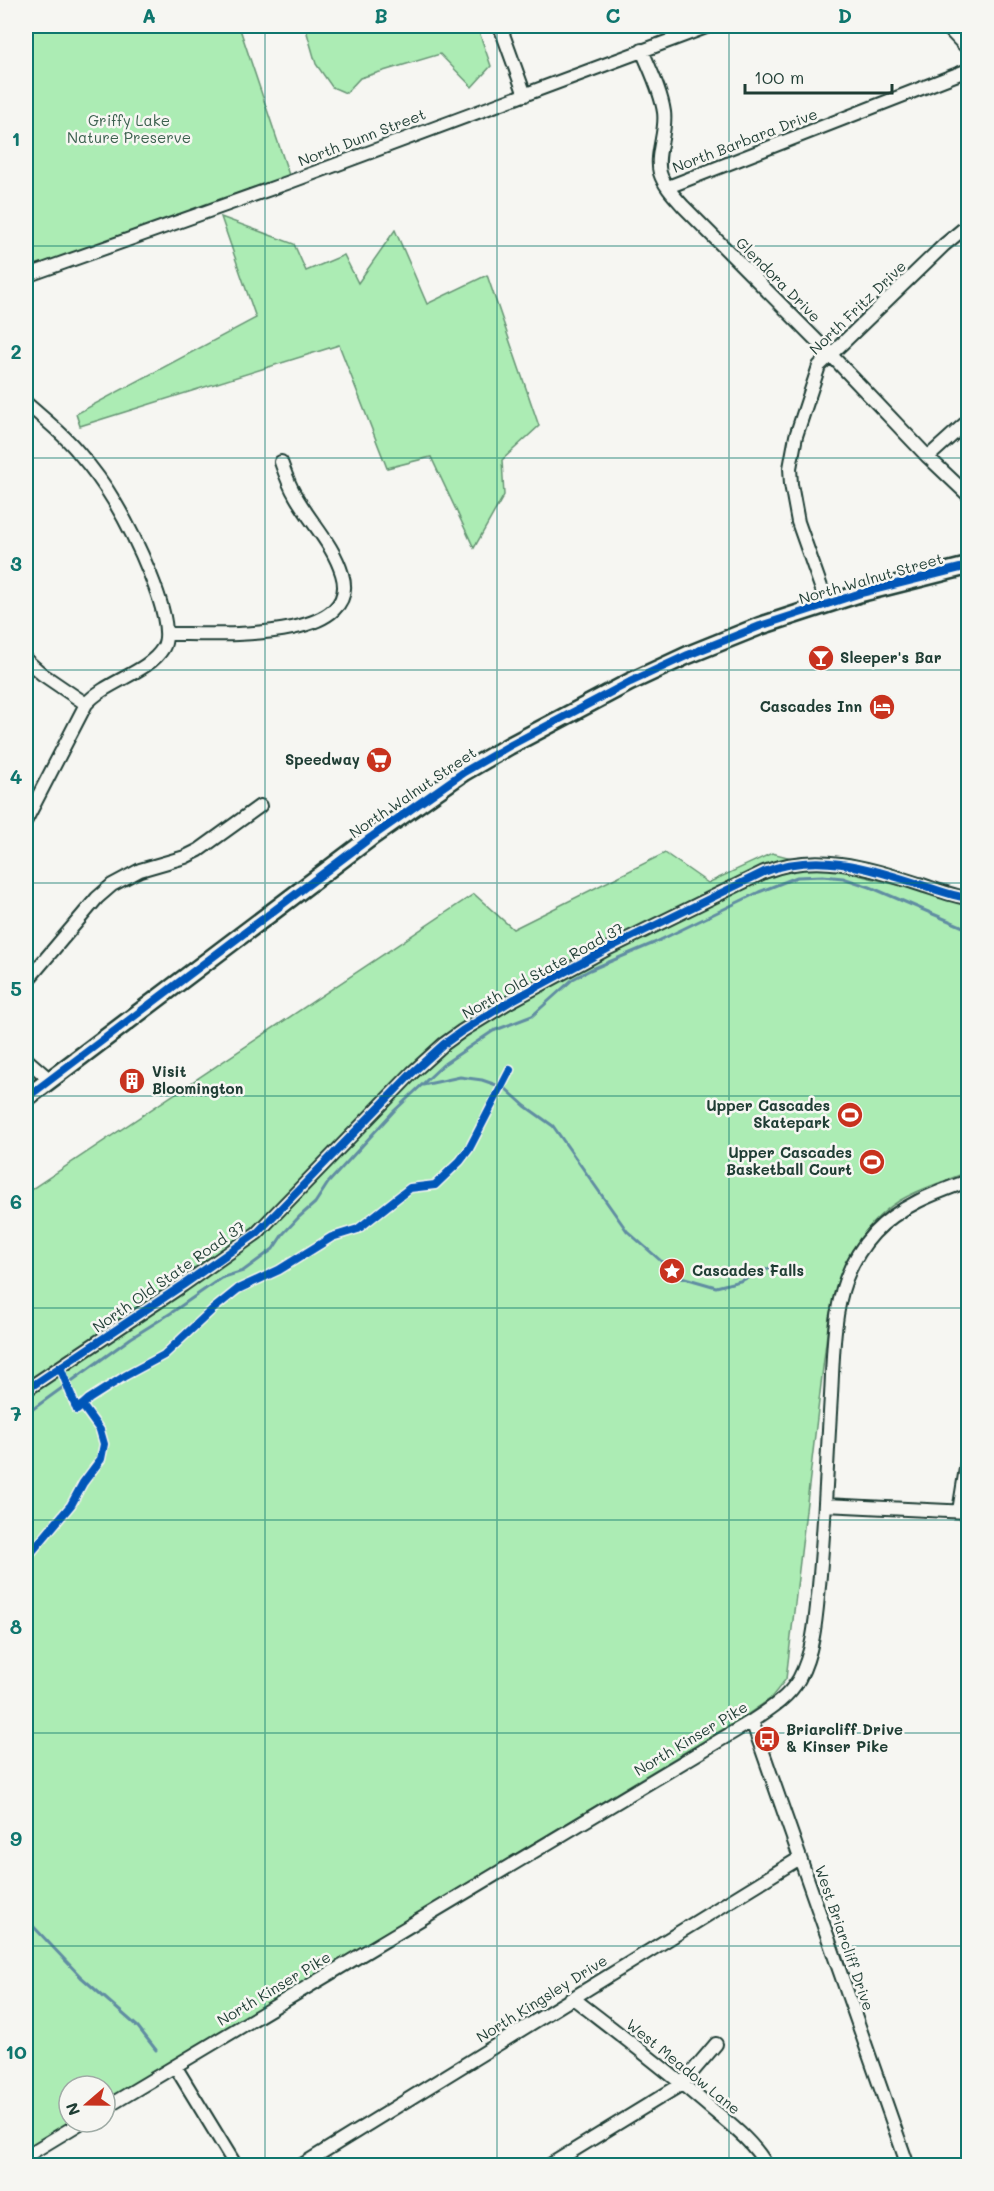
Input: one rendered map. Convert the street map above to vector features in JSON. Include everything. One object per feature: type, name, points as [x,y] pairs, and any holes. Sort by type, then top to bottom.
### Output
[{"type":"main road","name":"North Walnut Street","points":[[26,1098],[370,838],[464,772],[550,723],[688,655],[760,626],[907,580],[969,566]]},
{"type":"street","points":[[500,26],[525,95]]},
{"type":"street","name":"North Dunn Street","points":[[26,276],[709,26]]},
{"type":"street","points":[[946,26],[969,49]]},
{"type":"street","name":"Glendora Drive","points":[[642,50],[658,90],[664,113],[659,165],[668,187],[690,214],[830,354],[928,457],[969,495]]},
{"type":"street","name":"North Barbara Drive","points":[[668,187],[969,70]]},
{"type":"street","name":"North Fritz Drive","points":[[827,604],[798,522],[791,484],[790,468],[796,436],[813,382],[819,366],[830,354],[944,245],[969,225]]},
{"type":"street","points":[[26,403],[78,451],[114,500],[147,569],[165,619],[167,634],[164,647],[155,657],[99,692],[86,704],[26,820]]},
{"type":"street","points":[[928,457],[969,421]]},
{"type":"street","points":[[167,634],[279,632],[318,619],[338,605],[344,586],[339,566],[327,542],[294,494],[281,462]]},
{"type":"street","points":[[26,660],[42,674],[86,704]]},
{"type":"street","points":[[26,982],[97,898],[112,885],[140,870],[185,857],[199,850],[260,806]]},
{"type":"street","name":"North Old State Road 37","points":[[26,1390],[183,1286],[256,1233],[318,1172],[412,1073],[444,1044],[509,1002],[609,948],[764,872],[804,862],[828,861],[876,871],[969,898]]},
{"type":"street","points":[[26,1059],[49,1079]]},
{"type":"street","name":"North Kinser Pike","points":[[117,2101],[752,1721],[771,1709],[792,1689],[807,1660],[816,1609],[834,1350],[841,1296],[849,1272],[874,1233],[891,1218],[924,1198],[969,1181]]},
{"type":"street","points":[[825,1505],[964,1511],[969,1456]]},
{"type":"street","name":"West Briarcliff Drive","points":[[752,1721],[908,2166]]},
{"type":"street","name":"North Kingsley Drive","points":[[300,2166],[800,1858]]},
{"type":"street","name":"West Meadow Lane","points":[[573,1998],[743,2135],[767,2166]]},
{"type":"street","points":[[548,2166],[682,2084],[716,2044]]},
{"type":"street","points":[[175,2066],[237,2166]]},
{"type":"street","points":[[26,2156],[62,2134]]},
{"type":"green space","name":"Griffy Lake Nature Preserve","points":[[26,26],[239,26],[290,178],[26,276]]},
{"type":"green space","points":[[305,26],[477,26],[491,66],[472,87],[440,54],[360,78],[346,93],[332,87],[316,64]]},
{"type":"green space","points":[[221,217],[294,244],[306,271],[344,255],[358,283],[395,230],[427,304],[487,275],[539,426],[502,460],[504,495],[474,548],[431,457],[387,468],[339,345],[80,426],[76,414],[256,318]]},
{"type":"green space","points":[[665,853],[708,883],[772,853],[968,903],[968,1172],[916,1192],[884,1212],[861,1237],[839,1283],[829,1317],[786,1679],[770,1699],[745,1716],[117,2094],[117,2074],[57,2074],[57,2130],[26,2149],[26,1193],[474,894],[513,929]]},
{"type":"waterway","points":[[26,1414],[131,1338],[221,1278],[243,1271],[273,1249],[283,1234],[315,1203],[328,1183],[393,1112],[444,1064],[493,1031],[532,1016],[573,979],[590,970],[654,943],[759,892],[797,877],[843,878],[870,887],[968,929]]},
{"type":"waterway","points":[[423,1085],[460,1077],[482,1080],[505,1088],[553,1126],[627,1231],[678,1276],[716,1287],[740,1281],[777,1265]]},
{"type":"waterway","points":[[26,1926],[33,1926],[81,1977],[138,2027],[156,2050]]},
{"type":"cycle path","points":[[26,1098],[370,838],[464,772],[509,746],[630,682],[688,655],[760,626],[861,593],[968,566]]},
{"type":"cycle path","points":[[26,1390],[257,1233],[412,1073],[444,1044],[509,1002],[609,948],[764,872],[803,863],[823,862],[862,868],[968,898]]},
{"type":"cycle path","points":[[60,1367],[77,1410],[89,1399],[125,1376],[164,1355],[238,1289],[279,1270],[332,1237],[358,1229],[410,1188],[435,1185],[469,1149],[510,1070]]},
{"type":"cycle path","points":[[26,1556],[71,1505],[83,1483],[101,1459],[104,1444],[100,1430],[82,1405]]},
{"type":"place","name":"Sleeper's Bar","points":[[821,658]]},
{"type":"place","name":"Cascades Inn","points":[[882,707]]},
{"type":"place","name":"Speedway","points":[[379,760]]},
{"type":"place","name":"Visit Bloomington","points":[[132,1081]]},
{"type":"place","name":"Upper Cascades Skatepark","points":[[850,1115]]},
{"type":"place","name":"Upper Cascades Basketball Court","points":[[872,1162]]},
{"type":"place","name":"Cascades Falls","points":[[672,1271]]},
{"type":"place","name":"Briarcliff Drive & Kinser Pike","points":[[767,1739]]}]
